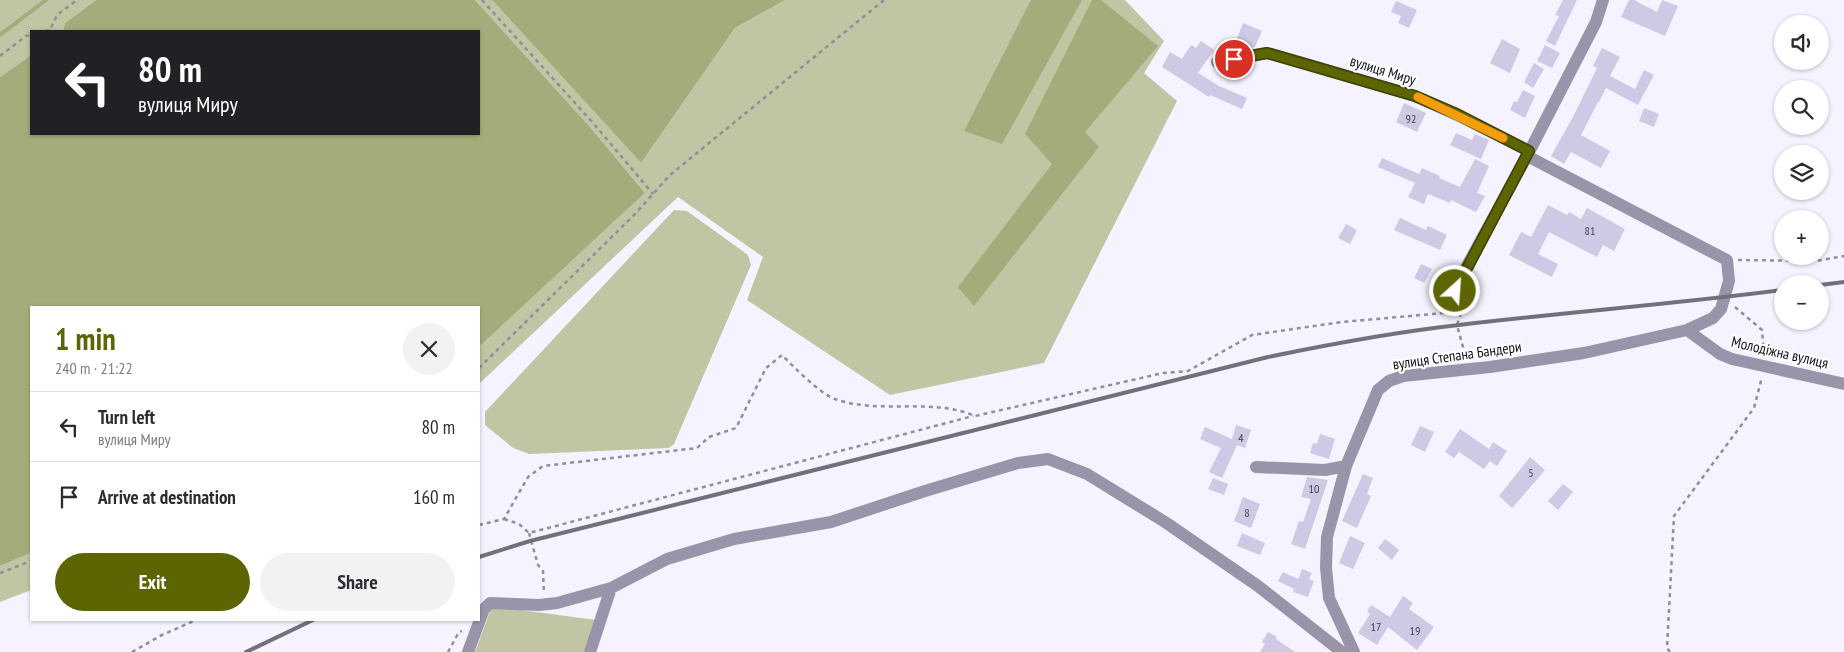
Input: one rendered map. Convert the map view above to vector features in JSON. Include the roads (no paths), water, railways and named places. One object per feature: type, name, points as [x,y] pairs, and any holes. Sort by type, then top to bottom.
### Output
[{"type":"street","points":[[1460,303],[1455,291],[1456,286],[1528,154],[1596,22],[1604,0]]},
{"type":"street","name":"вулиця Миру","points":[[1218,62],[1267,53],[1415,96],[1457,114],[1727,260],[1729,281]]},
{"type":"street","name":"вулиця Степана Бандери","points":[[1354,652],[1329,598],[1326,568],[1327,536],[1346,466],[1378,390],[1389,381],[1403,376],[1490,368],[1584,353],[1687,330],[1713,318],[1721,309],[1729,281]]},
{"type":"street","name":"Молодіжна вулиця","points":[[1687,330],[1720,354],[1746,364],[1844,384]]},
{"type":"street","points":[[480,619],[484,608],[490,603],[545,605],[612,588],[667,559],[734,539],[831,522],[925,491],[1018,464],[1048,459],[1087,474],[1165,522],[1258,586],[1342,652]]},
{"type":"street","points":[[1256,467],[1325,470],[1346,466]]},
{"type":"street","points":[[590,652],[612,588]]},
{"type":"street","points":[[468,652],[479,621]]},
{"type":"waterway","points":[[0,35],[46,0]]},
{"type":"railway","points":[[1829,284],[1844,282]]},
{"type":"railway","points":[[480,557],[530,541],[1268,357],[1435,328],[1774,291]]},
{"type":"railway","points":[[246,652],[311,621]]}]
